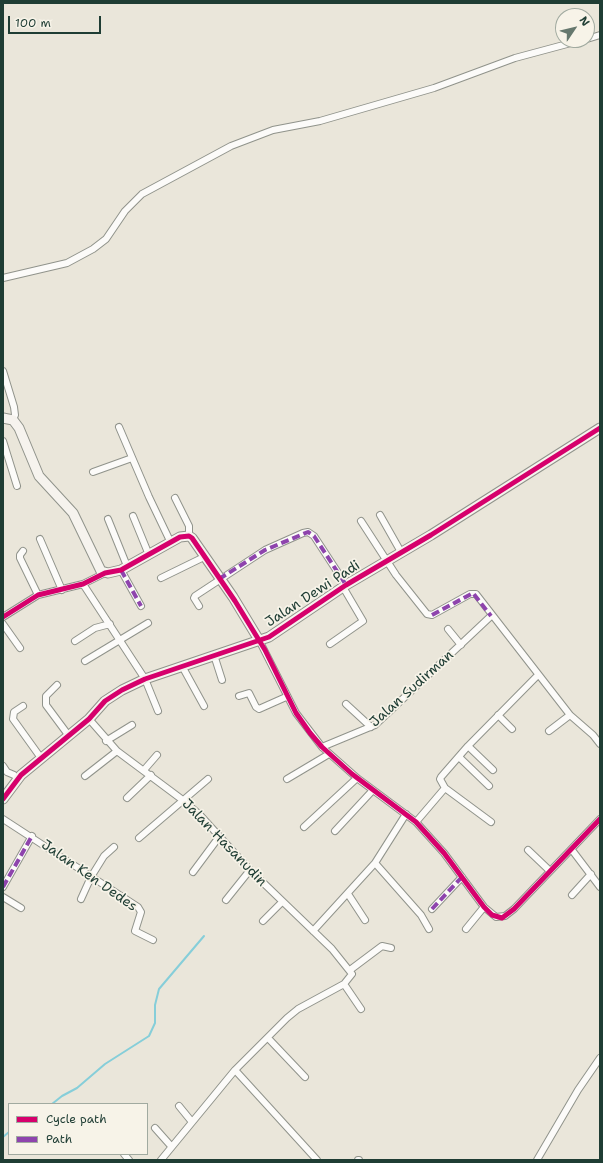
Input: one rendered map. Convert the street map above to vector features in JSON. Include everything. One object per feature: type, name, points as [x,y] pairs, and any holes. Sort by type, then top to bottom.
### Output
[{"type":"street","points":[[3,278],[66,263],[93,249],[106,239],[125,211],[142,194],[230,146],[273,130],[320,121],[434,88],[514,58],[555,47]]},
{"type":"street","points":[[3,371],[14,407],[15,415],[13,420]]},
{"type":"street","points":[[3,418],[13,420],[19,428],[39,476],[73,513],[98,567],[105,573]]},
{"type":"street","points":[[119,427],[170,543]]},
{"type":"street","name":"Jalan Dewi Padi","points":[[3,799],[18,779],[89,719],[105,701],[122,690],[144,679],[269,637],[345,586],[503,490],[600,428]]},
{"type":"street","points":[[3,441],[16,486]]},
{"type":"street","points":[[93,472],[132,458]]},
{"type":"street","points":[[175,498],[189,526],[189,536],[192,538],[235,600],[273,666],[286,697],[296,713],[322,747],[357,778],[416,822],[444,853],[484,906],[496,917],[505,916],[569,851],[572,850],[578,840],[600,819]]},
{"type":"street","points":[[380,515],[401,552]]},
{"type":"street","points":[[133,516],[149,555]]},
{"type":"street","points":[[108,519],[124,568],[141,606]]},
{"type":"street","points":[[361,522],[387,561],[427,614],[432,615],[473,593],[570,715],[593,735],[600,744]]},
{"type":"street","points":[[199,606],[194,598],[195,596],[219,579],[265,550],[308,532],[314,536],[345,586],[364,621],[330,644]]},
{"type":"street","points":[[3,617],[38,595],[83,584],[105,573],[124,568],[180,537],[189,536]]},
{"type":"street","points":[[40,539],[62,590]]},
{"type":"street","points":[[24,551],[20,555],[20,558],[38,595]]},
{"type":"street","points":[[161,578],[204,556]]},
{"type":"street","points":[[83,584],[144,679],[158,711]]},
{"type":"street","name":"Jalan Sudirman","points":[[322,747],[371,727],[491,616]]},
{"type":"street","points":[[85,661],[148,623]]},
{"type":"street","points":[[3,624],[20,648]]},
{"type":"street","points":[[75,641],[95,628],[110,624]]},
{"type":"street","points":[[448,629],[461,645]]},
{"type":"street","points":[[214,655],[222,680]]},
{"type":"street","points":[[182,666],[204,706]]},
{"type":"street","points":[[491,822],[445,788],[440,779],[468,746],[538,675]]},
{"type":"street","points":[[57,685],[46,696],[46,705],[69,736]]},
{"type":"street","points":[[239,696],[249,693],[256,707],[260,709],[286,697]]},
{"type":"street","points":[[346,704],[371,727]]},
{"type":"street","points":[[23,706],[14,712],[12,719],[41,758]]},
{"type":"street","points":[[498,715],[512,728]]},
{"type":"street","points":[[550,731],[570,715]]},
{"type":"street","name":"Jalan Hasanudin","points":[[89,719],[106,741],[117,751],[151,775],[200,815],[250,870],[332,949],[351,973]]},
{"type":"street","points":[[106,741],[132,725]]},
{"type":"street","points":[[468,746],[493,770]]},
{"type":"street","points":[[85,776],[117,751]]},
{"type":"street","points":[[287,778],[329,754]]},
{"type":"street","points":[[144,770],[157,755]]},
{"type":"street","points":[[459,757],[489,786]]},
{"type":"street","points":[[3,766],[7,772],[14,775],[18,779]]},
{"type":"street","points":[[127,798],[151,775]]},
{"type":"street","points":[[304,827],[357,778]]},
{"type":"street","points":[[139,838],[208,779]]},
{"type":"street","points":[[416,822],[445,788]]},
{"type":"street","points":[[335,831],[373,790]]},
{"type":"street","points":[[313,931],[375,864],[406,814]]},
{"type":"street","name":"Jalan Ken Dedes","points":[[3,819],[32,836],[91,877],[138,907],[141,912],[135,931],[153,940]]},
{"type":"street","points":[[3,887],[32,836]]},
{"type":"street","points":[[193,872],[219,837]]},
{"type":"street","points":[[81,900],[91,877],[104,856],[114,847]]},
{"type":"street","points":[[528,850],[550,871]]},
{"type":"street","points":[[572,850],[600,887]]},
{"type":"street","points":[[375,864],[421,915],[429,929]]},
{"type":"street","points":[[226,900],[250,870]]},
{"type":"street","points":[[572,895],[591,874]]},
{"type":"street","points":[[432,910],[462,877]]},
{"type":"street","points":[[348,894],[365,920]]},
{"type":"street","points":[[3,897],[21,908]]},
{"type":"street","points":[[263,921],[282,902]]},
{"type":"street","points":[[466,929],[484,906]]},
{"type":"street","points":[[161,1160],[235,1070],[298,1008],[344,984],[351,973],[382,946],[391,948]]},
{"type":"street","points":[[344,984],[361,1009]]},
{"type":"street","points":[[268,1038],[305,1077]]},
{"type":"street","points":[[537,1160],[578,1090],[600,1058]]},
{"type":"street","points":[[235,1070],[317,1160]]},
{"type":"street","points":[[179,1106],[192,1122]]},
{"type":"street","points":[[155,1128],[171,1146]]},
{"type":"waterway","points":[[53,1103],[62,1096],[77,1088],[105,1064],[149,1036],[155,1023],[155,1005],[159,989],[204,936]]},
{"type":"waterway","points":[[3,1137],[8,1133]]},
{"type":"marked path","points":[[219,579],[265,550],[308,532],[314,536],[346,585]]},
{"type":"marked path","points":[[121,570],[141,606]]},
{"type":"marked path","points":[[432,615],[473,593],[491,616]]},
{"type":"marked path","points":[[3,887],[32,836]]},
{"type":"marked path","points":[[432,909],[462,877]]},
{"type":"cycle path","points":[[3,799],[21,775],[89,719],[105,701],[122,690],[145,679],[269,637],[346,585],[431,535],[600,428]]},
{"type":"cycle path","points":[[3,617],[38,595],[83,584],[105,573],[121,570],[180,537],[189,536],[192,538],[235,601],[265,650],[296,713],[310,733],[322,747],[352,774],[416,822],[444,853],[484,907],[492,915],[502,918],[514,909],[600,819]]}]
